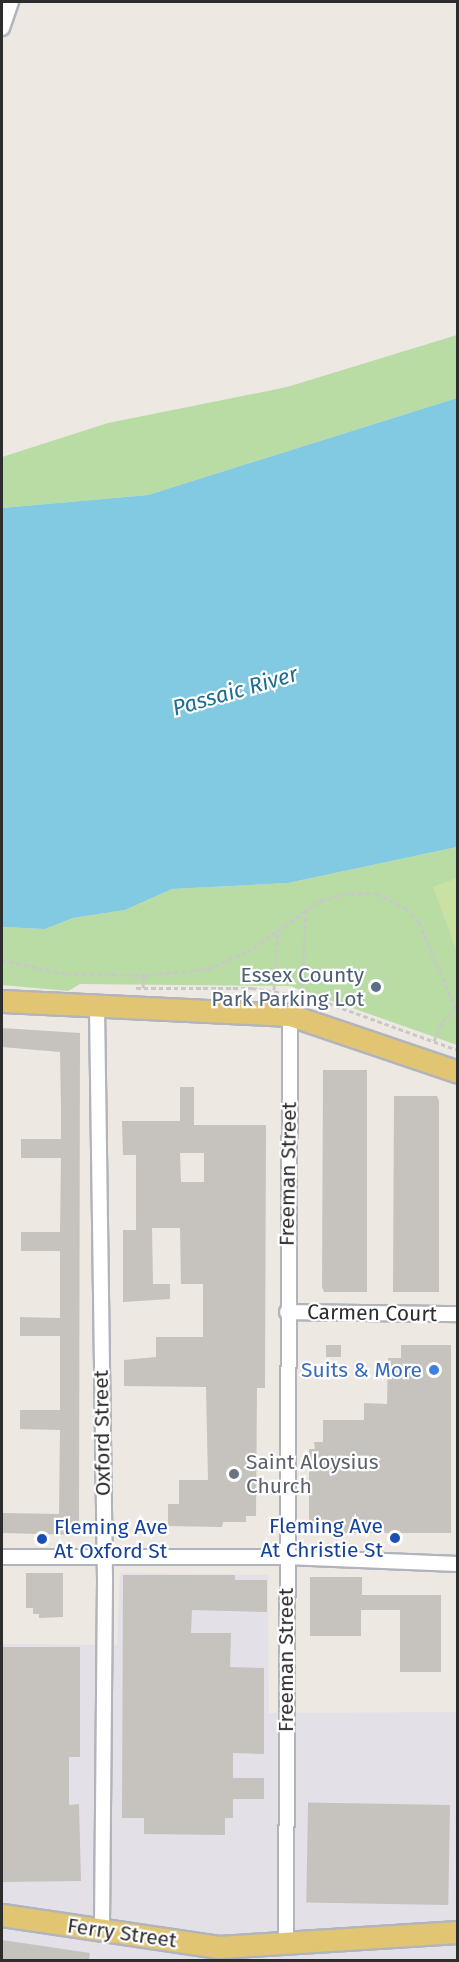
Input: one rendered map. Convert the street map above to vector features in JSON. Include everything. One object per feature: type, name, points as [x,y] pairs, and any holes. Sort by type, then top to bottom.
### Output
[{"type":"main road","points":[[2,1001],[97,1007],[248,1010],[290,1015],[458,1072]]},
{"type":"main road","name":"Ferry Street","points":[[2,1915],[219,1947],[458,1932]]},
{"type":"street","points":[[2,28],[11,2]]},
{"type":"street","name":"Oxford Street","points":[[97,1007],[103,1555],[102,1930]]},
{"type":"street","name":"Freeman Street","points":[[286,1944],[290,1015]]},
{"type":"street","name":"Carmen Court","points":[[287,1312],[458,1314]]},
{"type":"street","points":[[2,1557],[103,1555],[286,1557],[458,1564]]},
{"type":"path","points":[[2,960],[68,974],[144,975],[223,965],[306,908],[320,901],[358,892],[376,893],[406,908],[419,922],[454,1011],[458,1015]]},
{"type":"path","points":[[302,996],[306,908]]},
{"type":"path","points":[[274,991],[278,929]]},
{"type":"path","points":[[143,988],[144,975]]},
{"type":"path","points":[[434,1041],[441,1022],[454,1011]]},
{"type":"shaded area","points":[[120,1573],[268,1575],[269,1713],[457,1712],[457,1960],[2,1960],[2,1644],[117,1645]]},
{"type":"green space","points":[[457,335],[457,398],[148,495],[2,508],[2,457],[108,423],[287,387]]},
{"type":"green space","points":[[457,847],[457,1045],[290,986],[80,984],[68,991],[2,985],[2,927],[45,929],[73,918],[125,910],[172,889],[288,883]]},
{"type":"green space","points":[[458,878],[457,952],[433,887]]},
{"type":"water","name":"Passaic River","points":[[457,398],[457,847],[288,883],[172,889],[125,910],[73,918],[45,929],[2,927],[2,508],[148,495]]},
{"type":"building","points":[[2,1028],[80,1033],[79,1535],[2,1533],[2,1513],[59,1514],[60,1430],[20,1429],[20,1410],[60,1410],[60,1336],[20,1336],[20,1317],[60,1318],[60,1251],[21,1251],[21,1232],[60,1232],[61,1158],[21,1158],[21,1139],[61,1139],[61,1106],[60,1052],[2,1047]]},
{"type":"building","points":[[323,1070],[367,1070],[367,1292],[324,1292],[322,1287]]},
{"type":"building","points":[[180,1087],[194,1087],[194,1125],[266,1125],[265,1388],[257,1388],[256,1516],[246,1516],[246,1522],[223,1522],[222,1527],[168,1526],[168,1504],[179,1504],[179,1480],[208,1480],[206,1387],[124,1386],[124,1360],[156,1357],[156,1337],[203,1337],[203,1284],[181,1284],[180,1228],[152,1228],[153,1284],[170,1284],[170,1299],[123,1302],[123,1230],[136,1230],[136,1155],[123,1155],[122,1121],[180,1121]],"holes":[[[180,1153],[204,1153],[204,1182],[181,1182]]]},
{"type":"building","points":[[394,1096],[437,1096],[439,1101],[439,1292],[393,1292]]},
{"type":"building","points":[[326,1345],[341,1345],[341,1357],[326,1357]]},
{"type":"building","points":[[401,1345],[451,1345],[451,1533],[309,1533],[309,1449],[315,1449],[314,1442],[323,1442],[323,1420],[364,1420],[364,1403],[387,1404],[388,1358],[401,1358]]},
{"type":"building","points":[[26,1573],[63,1573],[63,1617],[39,1618],[39,1614],[33,1614],[33,1608],[26,1608]]},
{"type":"building","points":[[123,1575],[235,1575],[235,1580],[267,1580],[267,1612],[192,1610],[191,1633],[231,1633],[230,1667],[264,1668],[264,1754],[233,1753],[233,1778],[264,1778],[264,1799],[233,1799],[233,1818],[225,1818],[225,1835],[144,1834],[144,1818],[122,1818]]},
{"type":"building","points":[[310,1577],[362,1577],[362,1595],[441,1595],[441,1672],[400,1672],[400,1610],[361,1610],[361,1636],[310,1636]]},
{"type":"building","points":[[2,1647],[80,1647],[80,1757],[69,1757],[69,1805],[79,1804],[81,1881],[2,1882]]},
{"type":"building","points":[[308,1803],[450,1805],[448,1905],[306,1903]]},
{"type":"building","points":[[2,1940],[90,1953],[89,1960],[2,1960]]},
{"type":"place","name":"Essex County Park Parking Lot","points":[[376,987]]},
{"type":"place","name":"Suits & More","points":[[434,1370]]},
{"type":"place","name":"Saint Aloysius Church","points":[[234,1474]]},
{"type":"place","name":"Fleming Ave At Christie St","points":[[395,1538]]},
{"type":"place","name":"Fleming Ave At Oxford St","points":[[42,1539]]}]
